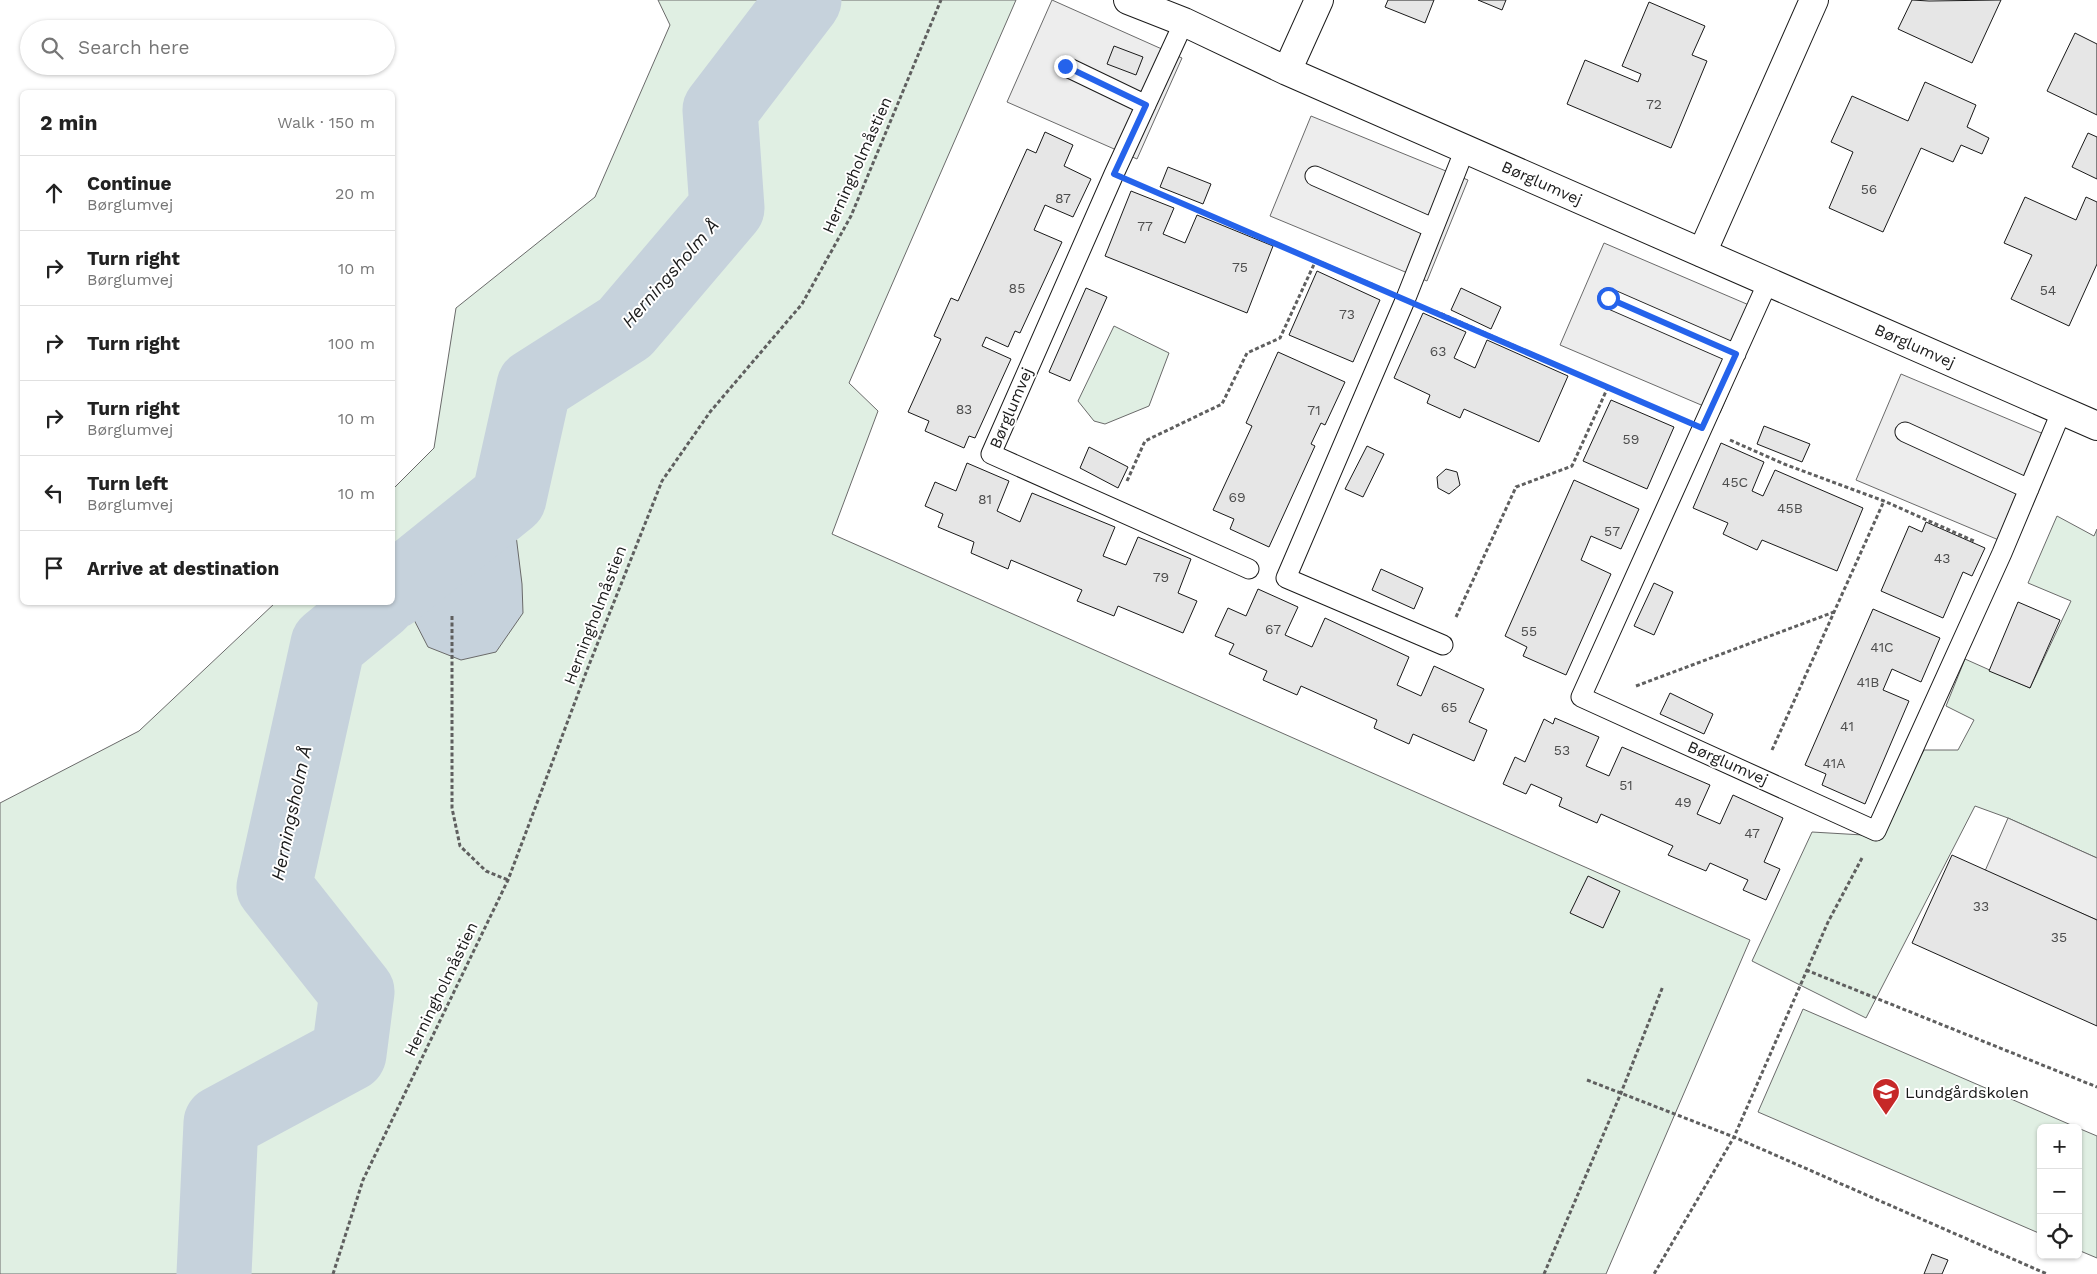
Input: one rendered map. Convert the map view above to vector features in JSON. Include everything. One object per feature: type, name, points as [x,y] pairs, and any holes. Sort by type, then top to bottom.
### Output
[{"type":"street","name":"Børglumvej","points":[[1128,0],[1184,22],[1287,71],[2097,426]]},
{"type":"street","points":[[1287,71],[1319,0]]},
{"type":"street","points":[[1702,253],[1814,0]]},
{"type":"lane","name":"Børglumvej","points":[[1184,22],[1114,174],[990,454],[1249,569]]},
{"type":"lane","points":[[1065,66],[1146,105]]},
{"type":"lane","points":[[1443,645],[1286,578],[1406,298],[1465,149]]},
{"type":"lane","points":[[1315,176],[1433,228]]},
{"type":"lane","points":[[1593,702],[1581,697],[1768,282]]},
{"type":"lane","points":[[1608,298],[1736,354]]},
{"type":"lane","points":[[1876,831],[2002,553],[2062,410]]},
{"type":"lane","points":[[1905,432],[2029,489]]},
{"type":"lane","name":"Børglumvej","points":[[1593,702],[1876,831]]},
{"type":"path","name":"Herningholmåstien","points":[[333,1274],[363,1180],[508,880],[587,670],[662,480],[710,412],[802,304],[851,216],[941,0]]},
{"type":"path","points":[[1114,174],[1406,298],[1784,464],[1884,501],[2002,553]]},
{"type":"path","points":[[1115,510],[1145,441],[1222,404],[1247,353],[1280,338],[1316,260]]},
{"type":"path","points":[[1443,645],[1516,487],[1572,466],[1608,387]]},
{"type":"path","points":[[1760,778],[1884,501]]},
{"type":"path","points":[[1593,702],[1834,612]]},
{"type":"path","points":[[452,616],[452,808],[460,846],[486,871],[508,880]]},
{"type":"path","points":[[1654,1274],[1734,1137],[1828,922],[1876,831]]},
{"type":"path","points":[[1806,970],[2097,1087]]},
{"type":"path","points":[[1544,1274],[1621,1093],[1663,986]]},
{"type":"path","points":[[1587,1080],[1734,1137],[2047,1274]]},
{"type":"green space","points":[[658,0],[1016,0],[849,383],[878,411],[832,534],[1750,940],[1606,1274],[0,1274],[0,803],[139,731],[273,605],[395,605],[395,487],[434,448],[456,308],[595,197],[670,25]]},
{"type":"green space","points":[[1114,326],[1169,353],[1149,406],[1105,424],[1094,421],[1078,401]]},
{"type":"green space","points":[[2057,516],[2094,536],[2097,529],[2097,858],[2008,818],[1975,806],[1866,1018],[1752,961],[1812,832],[1880,836],[1924,750],[1958,750],[1974,720],[1946,706],[1965,659],[2030,688],[2071,601],[2028,583]]},
{"type":"green space","points":[[1803,1009],[2069,1124],[2037,1124],[2037,1232],[1758,1112]]},
{"type":"green space","points":[[2082,1130],[2097,1136],[2097,1258],[2082,1252]]},
{"type":"shaded area","points":[[1052,0],[1182,58],[1137,159],[1007,102]]},
{"type":"shaded area","points":[[1311,116],[1468,180],[1427,281],[1270,216]]},
{"type":"shaded area","points":[[1604,243],[1763,311],[1720,413],[1560,345]]},
{"type":"shaded area","points":[[1901,374],[2058,440],[2013,546],[1856,480]]},
{"type":"shaded area","points":[[509,498],[515,527],[522,584],[523,613],[496,652],[461,660],[428,647],[410,612],[400,586]]},
{"type":"shaded area","points":[[2008,818],[2097,858],[2097,920],[1985,871]]},
{"type":"building","points":[[1388,0],[1434,0],[1425,23],[1385,7]]},
{"type":"building","points":[[1478,0],[1506,0],[1502,10]]},
{"type":"building","points":[[1912,0],[2001,0],[1972,63],[1898,29]]},
{"type":"building","points":[[1649,2],[1705,26],[1692,55],[1707,61],[1671,148],[1567,104],[1585,60],[1638,82],[1641,74],[1622,66]]},
{"type":"building","points":[[2075,33],[2097,44],[2097,115],[2047,91]]},
{"type":"building","points":[[1114,46],[1143,57],[1136,75],[1107,64]]},
{"type":"building","points":[[1925,82],[1976,105],[1967,127],[1989,138],[1982,154],[1961,145],[1953,162],[1921,148],[1883,232],[1829,208],[1853,152],[1831,142],[1852,96],[1908,121]]},
{"type":"building","points":[[1045,132],[1073,145],[1064,166],[1091,179],[1073,217],[1045,205],[1034,230],[1062,242],[1020,333],[1015,331],[1008,347],[986,337],[982,346],[1011,359],[975,438],[969,436],[964,448],[925,431],[929,421],[908,412],[941,339],[934,336],[951,298],[958,301],[1027,149],[1036,153]]},
{"type":"building","points":[[2088,133],[2097,137],[2097,179],[2072,167]]},
{"type":"building","points":[[1168,167],[1211,184],[1203,204],[1160,187]]},
{"type":"building","points":[[1131,191],[1174,208],[1163,234],[1185,243],[1197,215],[1273,246],[1247,313],[1105,256]]},
{"type":"building","points":[[2025,197],[2076,220],[2086,197],[2097,202],[2097,264],[2069,326],[2011,299],[2032,255],[2004,243]]},
{"type":"building","points":[[1317,271],[1380,300],[1353,362],[1289,335]]},
{"type":"building","points":[[1086,288],[1107,297],[1070,381],[1049,372]]},
{"type":"building","points":[[1461,288],[1501,307],[1491,329],[1451,310]]},
{"type":"building","points":[[1423,313],[1466,332],[1454,358],[1475,368],[1487,340],[1568,376],[1539,442],[1464,409],[1460,418],[1427,403],[1430,395],[1394,378]]},
{"type":"building","points":[[1278,352],[1345,382],[1325,425],[1321,423],[1311,444],[1315,446],[1269,547],[1230,529],[1234,519],[1213,510],[1252,426],[1246,423]]},
{"type":"building","points":[[1611,400],[1674,427],[1647,489],[1583,461]]},
{"type":"building","points":[[1764,426],[1810,444],[1802,462],[1757,444]]},
{"type":"building","points":[[1721,443],[1764,462],[1752,491],[1763,496],[1775,470],[1863,508],[1837,571],[1762,540],[1757,550],[1723,534],[1728,523],[1693,508]]},
{"type":"building","points":[[1367,446],[1384,454],[1363,497],[1345,489]]},
{"type":"building","points":[[1089,447],[1128,467],[1118,488],[1080,468]]},
{"type":"building","points":[[967,463],[1009,481],[997,511],[1020,522],[1032,493],[1115,527],[1103,556],[1126,565],[1138,537],[1191,559],[1178,593],[1197,601],[1183,633],[1118,606],[1114,616],[1077,601],[1082,590],[1011,560],[1008,569],[971,553],[974,542],[938,527],[943,514],[925,506],[935,482],[956,491]]},
{"type":"building","points":[[1446,469],[1457,472],[1460,485],[1449,494],[1438,488],[1437,477]]},
{"type":"building","points":[[1574,480],[1639,509],[1621,549],[1591,536],[1581,560],[1611,574],[1566,675],[1523,656],[1527,647],[1505,636]]},
{"type":"building","points":[[1926,522],[1985,548],[1972,576],[1963,572],[1943,618],[1881,591],[1909,526],[1922,532]]},
{"type":"building","points":[[1381,569],[1423,588],[1414,609],[1372,590]]},
{"type":"building","points":[[1654,583],[1673,592],[1654,635],[1634,626]]},
{"type":"building","points":[[1258,589],[1298,607],[1285,635],[1312,647],[1325,618],[1409,657],[1397,685],[1421,696],[1434,666],[1484,689],[1469,722],[1487,730],[1474,761],[1413,734],[1409,744],[1374,728],[1377,720],[1301,686],[1297,695],[1263,680],[1267,671],[1229,654],[1234,644],[1215,636],[1228,608],[1246,616]]},
{"type":"building","points":[[2018,602],[2060,620],[2030,688],[1989,671]]},
{"type":"building","points":[[1873,609],[1940,638],[1921,682],[1892,669],[1883,690],[1909,701],[1865,804],[1822,785],[1826,774],[1805,765]]},
{"type":"building","points":[[1670,693],[1713,714],[1704,734],[1660,714]]},
{"type":"building","points":[[1555,718],[1599,737],[1586,766],[1609,776],[1622,747],[1710,785],[1697,814],[1720,824],[1733,795],[1783,818],[1764,862],[1780,869],[1766,900],[1743,890],[1748,880],[1710,863],[1706,871],[1668,855],[1673,846],[1601,814],[1597,823],[1559,806],[1562,798],[1531,784],[1526,794],[1503,784],[1515,757],[1525,762],[1544,719],[1553,724]]},
{"type":"building","points":[[1952,855],[2097,920],[2097,1026],[1912,943]]},
{"type":"building","points":[[1588,876],[1620,891],[1603,928],[1570,913]]},
{"type":"building","points":[[1932,1254],[1948,1260],[1942,1274],[1924,1274]]},
{"type":"waterway","name":"Herningsholm Å","points":[[395,590],[509,498],[534,386],[625,328],[727,208],[720,110],[804,0]]},
{"type":"waterway","name":"Herningsholm Å","points":[[214,1274],[221,1123],[349,1054],[357,992],[274,887],[328,644],[375,605]]},
{"type":"place","name":"Lundgårdskolen","points":[[1886,1116]]},
{"type":"route","points":[[1065,66],[1146,105],[1114,174],[1406,298],[1702,428],[1736,354],[1608,298]]}]
